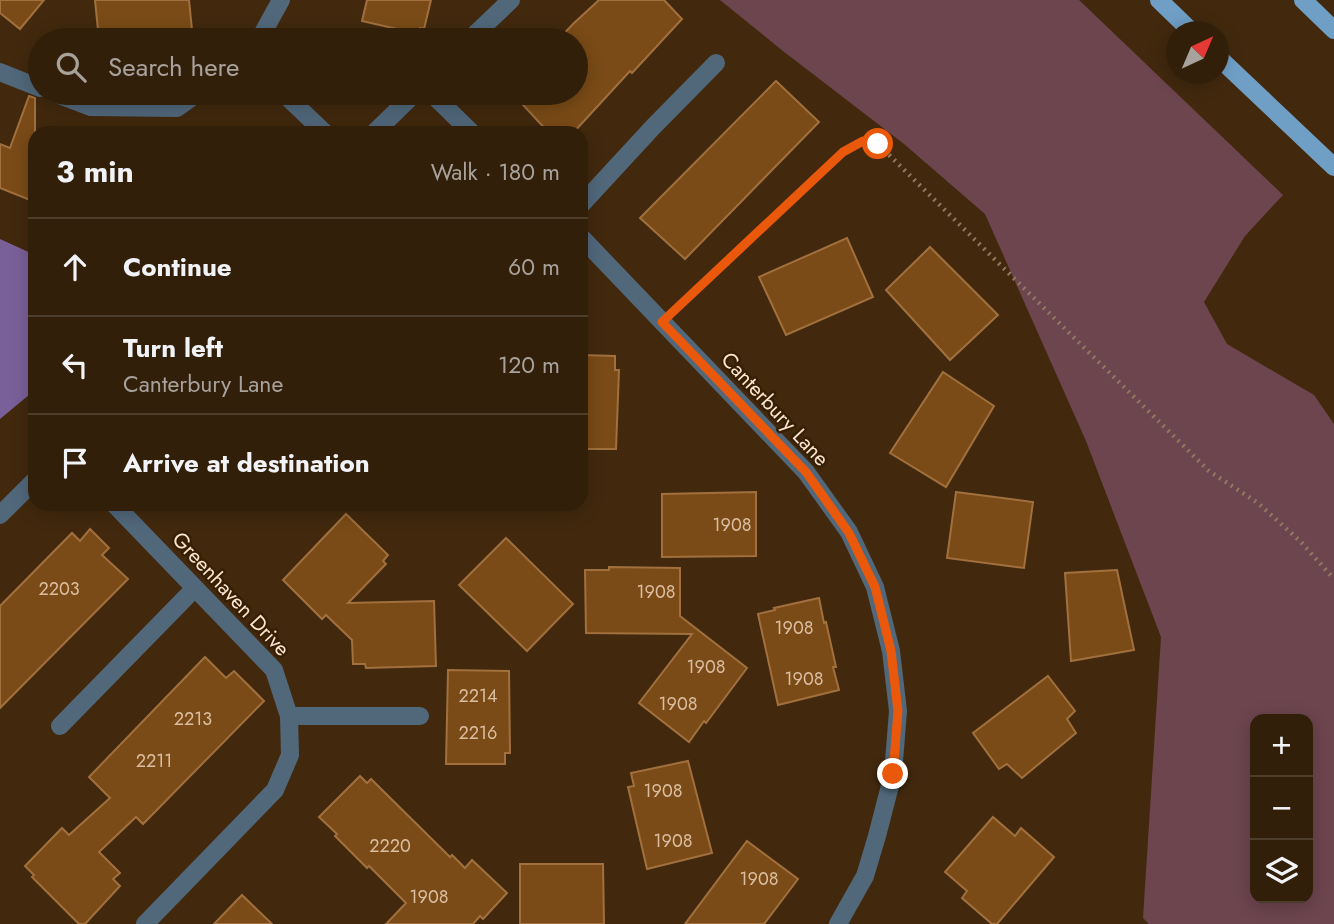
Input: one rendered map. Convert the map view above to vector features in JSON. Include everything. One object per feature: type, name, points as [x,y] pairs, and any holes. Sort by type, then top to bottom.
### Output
[{"type":"main road","points":[[1158,0],[1180,21]]},
{"type":"main road","points":[[1303,0],[1334,30]]},
{"type":"main road","points":[[1229,67],[1334,167]]},
{"type":"street","points":[[265,28],[281,0]]},
{"type":"street","points":[[482,28],[511,0]]},
{"type":"street","points":[[588,198],[716,63]]},
{"type":"street","points":[[0,72],[28,83]]},
{"type":"street","points":[[86,105],[164,108],[177,108],[181,105]]},
{"type":"street","points":[[296,105],[318,126]]},
{"type":"street","points":[[381,126],[403,105]]},
{"type":"street","points":[[443,105],[465,126]]},
{"type":"street","name":"Canterbury Lane","points":[[588,244],[806,472],[849,533],[875,587],[891,651],[898,711],[893,774],[865,876],[838,924]]},
{"type":"street","points":[[0,515],[28,487]]},
{"type":"street","name":"Greenhaven Drive","points":[[121,511],[274,670],[289,716],[290,755],[275,790],[145,924]]},
{"type":"street","points":[[60,726],[195,588]]},
{"type":"street","points":[[289,716],[420,716]]},
{"type":"path","points":[[662,322],[843,152],[863,141],[878,144],[1209,471],[1258,503],[1301,542],[1334,579]]},
{"type":"shaded area","points":[[720,0],[1079,0],[1283,195],[1245,236],[1204,302],[1227,344],[1314,395],[1334,424],[1334,924],[1149,924],[1143,918],[1161,637],[1086,441],[985,214],[904,144]]},
{"type":"shaded area","points":[[0,239],[28,252],[28,396],[0,419]]},
{"type":"building","points":[[0,0],[44,0],[20,29],[0,13]]},
{"type":"building","points":[[95,0],[189,0],[192,28],[98,28]]},
{"type":"building","points":[[367,0],[431,0],[424,28],[393,28],[362,21]]},
{"type":"building","points":[[599,0],[664,0],[682,19],[579,126],[543,126],[523,105],[588,105],[588,28],[569,28]]},
{"type":"building","points":[[776,81],[819,122],[685,259],[640,218]]},
{"type":"building","points":[[28,99],[28,105],[35,105],[35,126],[28,126],[28,199],[0,188],[0,144],[10,148]]},
{"type":"building","points":[[847,238],[873,297],[786,335],[759,277]]},
{"type":"building","points":[[930,247],[998,315],[950,360],[886,290]]},
{"type":"building","points":[[588,355],[615,356],[615,370],[619,370],[616,449],[588,449]]},
{"type":"building","points":[[943,372],[994,406],[946,487],[890,453]]},
{"type":"building","points":[[756,492],[756,556],[662,557],[662,494]]},
{"type":"building","points":[[956,492],[1033,502],[1024,568],[947,558]]},
{"type":"building","points":[[346,514],[388,555],[383,561],[386,564],[348,603],[434,601],[436,666],[366,668],[365,664],[353,664],[352,640],[326,615],[322,619],[283,580]]},
{"type":"building","points":[[90,529],[109,548],[102,555],[128,579],[0,708],[0,606],[72,533],[80,541]]},
{"type":"building","points":[[506,538],[573,604],[527,651],[459,585]]},
{"type":"building","points":[[609,567],[680,568],[680,616],[747,668],[689,742],[639,703],[692,634],[586,633],[585,570],[609,570]]},
{"type":"building","points":[[1117,570],[1134,650],[1071,661],[1065,573]]},
{"type":"building","points":[[819,598],[839,690],[778,705],[758,614]]},
{"type":"building","points":[[205,657],[226,678],[234,671],[264,701],[143,824],[136,817],[99,852],[120,873],[113,879],[120,886],[85,924],[79,924],[32,877],[34,875],[25,866],[62,828],[69,835],[110,798],[89,777]]},
{"type":"building","points":[[448,670],[509,671],[510,753],[505,753],[505,764],[446,764]]},
{"type":"building","points":[[1048,676],[1075,711],[1067,719],[1076,733],[1022,778],[1007,764],[999,769],[973,733]]},
{"type":"building","points":[[688,761],[712,853],[647,869],[628,787],[634,786],[631,773]]},
{"type":"building","points":[[360,776],[367,783],[371,779],[450,857],[452,855],[465,868],[472,860],[507,893],[483,919],[480,916],[473,924],[386,924],[406,903],[369,866],[367,868],[319,817]]},
{"type":"building","points":[[993,817],[1015,836],[1021,828],[1054,857],[997,924],[992,924],[962,898],[967,891],[945,872]]},
{"type":"building","points":[[747,841],[798,879],[764,924],[685,924]]},
{"type":"building","points":[[520,864],[603,864],[604,924],[520,924]]},
{"type":"building","points":[[242,895],[272,924],[214,924]]},
{"type":"route","points":[[878,144],[863,141],[843,152],[662,322],[806,472],[849,533],[875,587],[891,651],[898,711],[893,774]]}]
